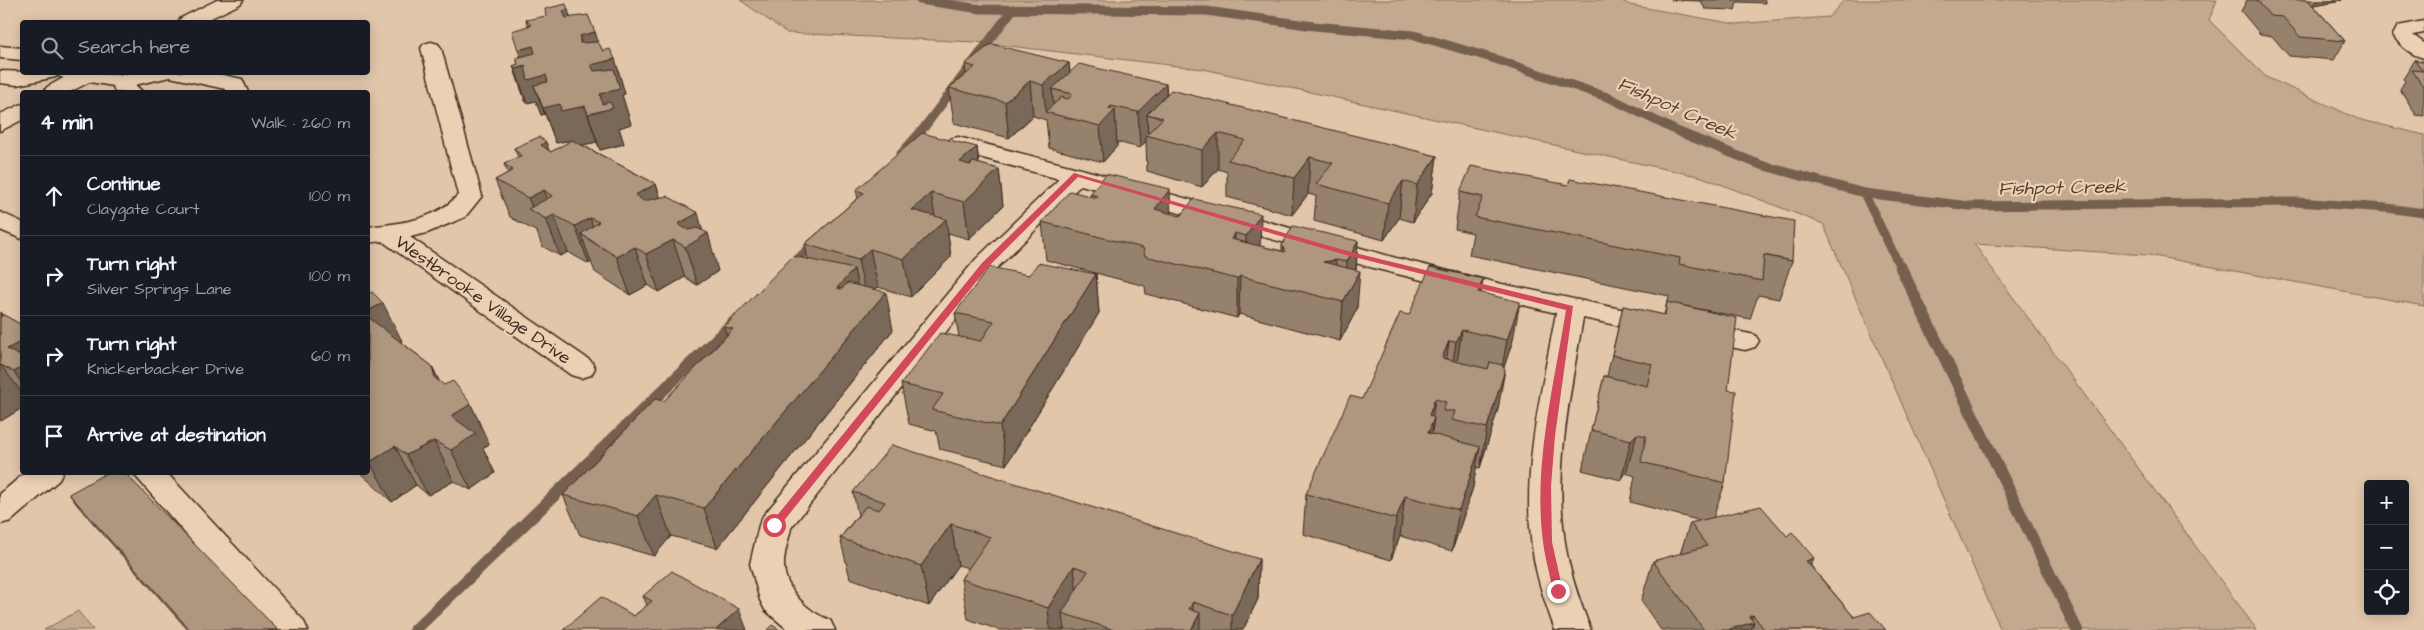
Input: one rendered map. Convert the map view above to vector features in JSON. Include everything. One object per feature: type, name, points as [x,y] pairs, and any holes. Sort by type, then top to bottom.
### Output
[{"type":"street","points":[[192,20],[232,0]]},
{"type":"street","points":[[2424,27],[2405,30],[2403,35],[2406,40],[2424,52]]},
{"type":"street","name":"Westbrooke Village Drive","points":[[377,234],[418,228],[456,212],[470,196],[431,48]]},
{"type":"street","points":[[0,52],[20,54]]},
{"type":"street","points":[[0,77],[17,79],[35,75]]},
{"type":"street","points":[[58,90],[80,75]]},
{"type":"street","points":[[85,75],[128,87],[158,75]]},
{"type":"street","points":[[190,75],[234,84],[236,90]]},
{"type":"street","points":[[0,124],[20,112]]},
{"type":"street","points":[[958,144],[1077,175],[1349,254],[1570,308],[1745,341]]},
{"type":"street","points":[[817,630],[810,628],[777,600],[767,564],[774,525],[985,265],[1077,175]]},
{"type":"street","points":[[0,220],[20,231]]},
{"type":"street","name":"Westbrooke Village Drive","points":[[377,234],[581,368]]},
{"type":"street","points":[[1570,308],[1550,436],[1546,486],[1548,542],[1558,591],[1573,630]]},
{"type":"street","points":[[0,512],[44,475]]},
{"type":"street","points":[[150,475],[290,630]]},
{"type":"shaded area","points":[[740,0],[1620,0],[1630,5],[1735,24],[1829,17],[1844,0],[2217,0],[2209,20],[2266,77],[2358,119],[2424,135],[2424,306],[2148,255],[1974,244],[2257,630],[2001,630],[1823,224],[1702,177],[1203,69],[975,42],[787,33]]},
{"type":"shaded area","points":[[78,611],[93,630],[44,630]]},
{"type":"building","points":[[2257,0],[2308,0],[2345,41],[2300,37],[2283,17],[2270,16]]},
{"type":"building","points":[[566,4],[568,10],[563,11],[566,18],[588,15],[595,32],[580,36],[580,43],[598,42],[603,51],[610,49],[615,59],[591,65],[594,71],[614,69],[620,89],[600,94],[602,104],[610,102],[613,108],[588,114],[585,106],[561,111],[560,104],[543,108],[534,85],[548,82],[546,75],[528,80],[525,66],[515,69],[513,66],[518,64],[516,58],[535,53],[533,46],[518,50],[512,31],[531,25],[526,20],[546,16],[545,9]]},
{"type":"building","points":[[991,44],[1069,63],[1043,85],[1030,81],[1005,102],[949,88],[975,67],[965,64]]},
{"type":"building","points":[[2415,60],[2424,61],[2424,88],[2412,70],[2423,71]]},
{"type":"building","points":[[1079,64],[1166,84],[1138,112],[1111,106],[1109,109],[1115,110],[1100,126],[1045,112],[1062,97],[1068,99],[1073,94],[1052,89]]},
{"type":"building","points":[[1171,90],[1437,156],[1417,185],[1403,181],[1388,203],[1316,184],[1333,163],[1310,157],[1294,178],[1228,160],[1245,140],[1218,133],[1202,150],[1146,135],[1163,118],[1147,114]]},
{"type":"building","points":[[922,133],[977,147],[960,162],[970,165],[973,162],[999,169],[964,202],[931,193],[912,210],[946,219],[904,259],[870,249],[858,260],[805,244],[864,193],[856,190]]},
{"type":"building","points":[[539,137],[546,142],[541,145],[551,152],[572,140],[656,184],[635,195],[644,201],[667,196],[698,213],[678,224],[688,230],[697,228],[708,233],[686,247],[673,240],[646,254],[635,247],[617,257],[581,234],[599,222],[590,218],[575,226],[554,215],[546,219],[528,209],[552,196],[544,190],[528,198],[495,180],[513,170],[504,164],[521,156],[514,148]]},
{"type":"building","points":[[1471,166],[1568,185],[1570,179],[1794,221],[1792,261],[1764,255],[1762,281],[1679,264],[1680,258],[1475,217],[1483,197],[1460,192]]},
{"type":"building","points":[[1106,174],[1170,189],[1155,209],[1180,216],[1194,199],[1261,214],[1246,236],[1235,233],[1231,239],[1285,252],[1282,245],[1293,226],[1358,241],[1347,262],[1336,260],[1323,262],[1360,271],[1343,302],[1240,276],[1237,279],[1145,256],[1143,248],[1042,222],[1070,191],[1097,198],[1098,196],[1090,194]]},
{"type":"building","points":[[793,256],[854,269],[837,288],[842,289],[847,283],[886,292],[704,508],[656,495],[638,516],[563,495],[655,399],[664,401],[733,329],[724,327]]},
{"type":"building","points":[[1038,263],[1096,274],[1000,426],[932,410],[943,394],[901,384],[940,333],[981,341],[994,321],[955,313],[989,267],[1029,275]]},
{"type":"building","points":[[1430,267],[1483,279],[1478,292],[1520,302],[1507,340],[1462,330],[1456,342],[1449,341],[1442,358],[1488,369],[1490,362],[1502,365],[1505,370],[1487,428],[1452,420],[1455,411],[1443,411],[1446,402],[1435,399],[1429,415],[1434,418],[1428,433],[1480,447],[1459,510],[1405,496],[1396,519],[1306,494],[1350,396],[1362,399],[1400,313],[1409,315]]},
{"type":"building","points":[[372,292],[383,303],[370,310],[370,293]]},
{"type":"building","points":[[1667,302],[1737,318],[1728,390],[1736,391],[1725,483],[1641,462],[1646,436],[1637,434],[1631,440],[1591,430],[1604,376],[1647,386],[1652,364],[1612,355],[1623,306],[1665,315]]},
{"type":"building","points":[[4,315],[20,324],[20,342],[7,349],[20,356],[20,368],[14,372],[0,365],[0,317]]},
{"type":"building","points":[[370,319],[432,366],[435,378],[444,385],[453,381],[471,404],[451,416],[476,434],[451,450],[434,441],[406,455],[395,446],[370,462]]},
{"type":"building","points":[[892,445],[1259,559],[1232,615],[1193,602],[1189,609],[1200,613],[1191,630],[1114,630],[1062,613],[1088,571],[1074,566],[1048,608],[961,579],[990,537],[951,524],[921,566],[840,538],[866,506],[879,510],[885,502],[853,492]]},
{"type":"building","points":[[103,475],[127,475],[278,630],[190,630],[69,494]]},
{"type":"building","points":[[1761,506],[1787,536],[1792,532],[1814,558],[1806,561],[1854,617],[1870,612],[1886,630],[1765,630],[1753,615],[1749,616],[1754,622],[1730,630],[1704,630],[1653,561],[1707,546],[1690,523]]},
{"type":"building","points":[[672,571],[739,609],[716,630],[563,630],[601,597],[634,616],[652,601],[643,596]]},
{"type":"building","points":[[772,625],[780,630],[767,630]]},
{"type":"waterway","name":"Fishpot Creek","points":[[920,0],[981,9],[1013,9]]},
{"type":"waterway","points":[[900,155],[923,129],[1013,9]]},
{"type":"waterway","name":"Fishpot Creek","points":[[1013,9],[1206,11],[1314,26],[1414,35],[1495,59],[1610,98],[1679,132],[1761,165],[1864,193]]},
{"type":"waterway","name":"Fishpot Creek","points":[[1864,193],[1969,206],[2296,202],[2387,208],[2424,213]]},
{"type":"waterway","points":[[1864,193],[1901,269]]},
{"type":"waterway","points":[[790,267],[816,241]]},
{"type":"waterway","points":[[1901,268],[2077,630]]},
{"type":"waterway","points":[[415,630],[736,320]]},
{"type":"route","points":[[774,525],[985,265],[1077,175],[1349,254],[1570,308],[1550,436],[1546,486],[1548,542],[1558,591]]}]
